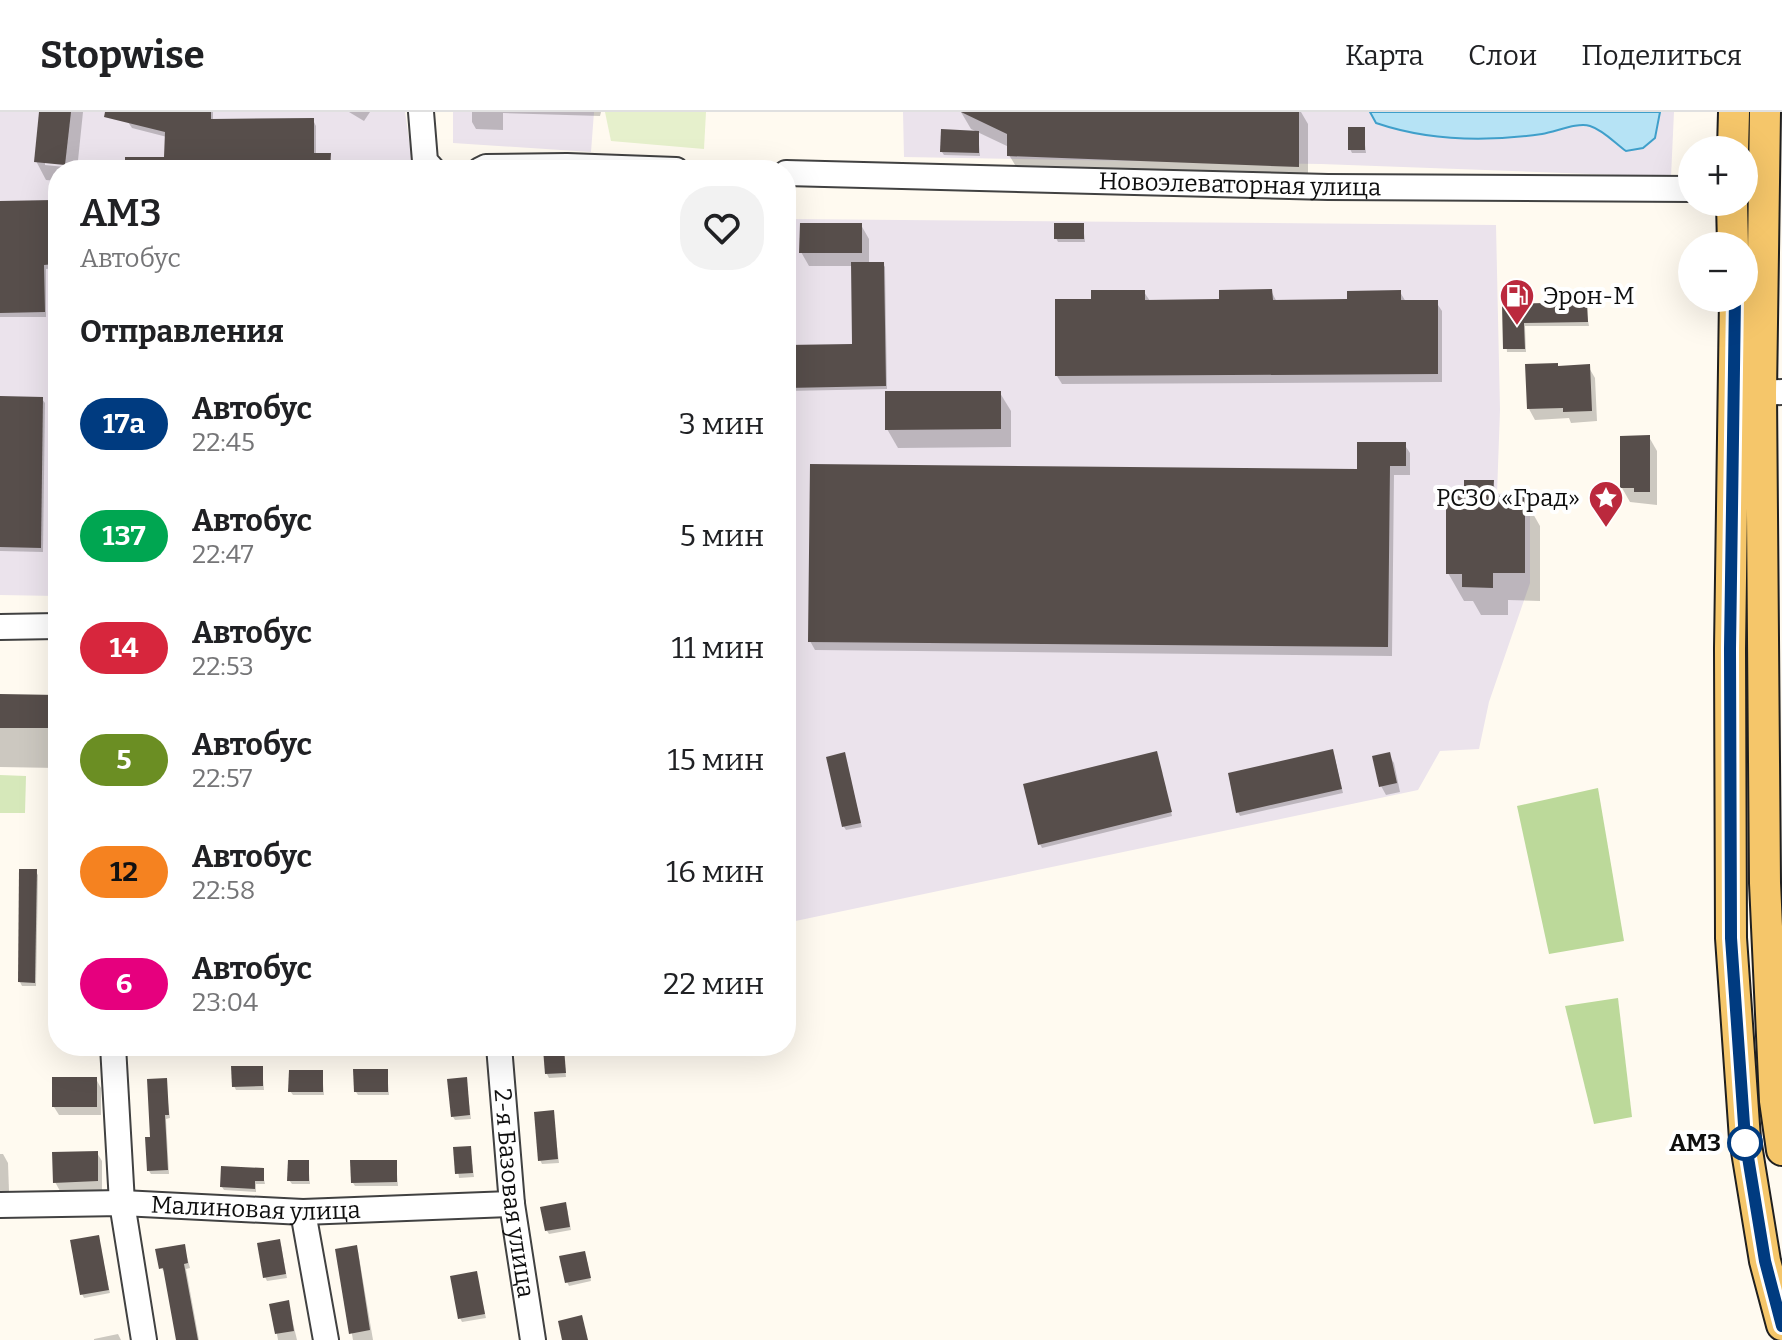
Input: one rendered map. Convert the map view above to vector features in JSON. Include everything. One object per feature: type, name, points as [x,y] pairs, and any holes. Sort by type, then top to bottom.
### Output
[{"type":"main road","points":[[1733,136],[1734,112]]},
{"type":"main road","points":[[1758,161],[1765,112]]},
{"type":"main road","points":[[1755,216],[1765,883],[1775,1101],[1782,1150]]},
{"type":"main road","points":[[1739,312],[1759,393],[1730,649],[1731,938],[1745,1139],[1765,1261],[1782,1325]]},
{"type":"street","points":[[421,112],[425,160]]},
{"type":"street","name":"Новоэлеваторная улица","points":[[796,173],[1328,187],[1678,189]]},
{"type":"street","points":[[0,627],[48,626]]},
{"type":"street","points":[[114,1056],[122,1203],[144,1340]]},
{"type":"street","name":"2-я Базовая улица","points":[[500,1056],[512,1204],[533,1340]]},
{"type":"street","name":"Малиновая улица","points":[[0,1205],[122,1203],[303,1212],[512,1204]]},
{"type":"street","points":[[303,1212],[326,1340]]},
{"type":"shaded area","points":[[0,112],[405,112],[412,160],[48,160],[48,596],[0,595]]},
{"type":"shaded area","points":[[453,112],[594,112],[591,152],[453,143]]},
{"type":"shaded area","points":[[903,112],[1674,112],[1671,177],[1321,164],[904,157]]},
{"type":"shaded area","points":[[796,219],[1496,225],[1500,410],[1497,494],[1530,491],[1530,583],[1489,702],[1479,749],[1440,751],[1418,790],[796,921]]},
{"type":"green space","points":[[605,112],[706,112],[704,149],[611,141]]},
{"type":"green space","points":[[0,775],[26,776],[25,813],[0,813]]},
{"type":"green space","points":[[1598,788],[1624,941],[1549,954],[1517,806]]},
{"type":"green space","points":[[1618,998],[1632,1117],[1594,1124],[1565,1006]]},
{"type":"water","points":[[1370,112],[1660,112],[1655,138],[1643,148],[1626,151],[1600,130],[1585,125],[1521,137],[1458,138],[1396,129],[1376,123]]},
{"type":"building","points":[[39,112],[71,112],[66,160],[34,162]]},
{"type":"building","points":[[105,112],[211,112],[211,119],[314,118],[314,153],[331,153],[331,160],[125,160],[125,157],[164,157],[165,132],[104,117]]},
{"type":"building","points":[[961,112],[1299,112],[1299,167],[1007,156],[1007,134]]},
{"type":"building","points":[[1348,127],[1365,127],[1365,150],[1348,150]]},
{"type":"building","points":[[941,129],[979,131],[979,153],[940,152]]},
{"type":"building","points":[[48,200],[45,312],[0,313],[0,201]]},
{"type":"building","points":[[800,223],[862,223],[862,253],[799,253]]},
{"type":"building","points":[[1054,223],[1084,223],[1084,239],[1054,239]]},
{"type":"building","points":[[851,262],[884,262],[886,386],[796,388],[796,345],[852,344]]},
{"type":"building","points":[[1272,289],[1273,300],[1347,299],[1347,291],[1401,290],[1401,300],[1438,300],[1438,374],[1055,376],[1055,299],[1091,299],[1091,290],[1145,290],[1145,300],[1219,299],[1219,290]]},
{"type":"building","points":[[1587,302],[1588,322],[1524,323],[1525,349],[1503,349],[1502,304]]},
{"type":"building","points":[[1558,363],[1558,366],[1590,364],[1592,411],[1527,409],[1525,364]]},
{"type":"building","points":[[885,391],[1001,391],[1001,429],[885,430]]},
{"type":"building","points":[[0,396],[43,397],[41,548],[0,547]]},
{"type":"building","points":[[1650,435],[1650,492],[1620,488],[1620,436]]},
{"type":"building","points":[[1357,442],[1406,442],[1406,466],[1390,466],[1388,647],[808,642],[810,464],[1357,469]]},
{"type":"building","points":[[1464,480],[1494,480],[1493,496],[1525,496],[1525,573],[1493,573],[1493,588],[1462,587],[1462,574],[1446,574],[1446,495],[1464,496]]},
{"type":"building","points":[[0,694],[48,695],[48,728],[0,728]]},
{"type":"building","points":[[1333,749],[1342,789],[1236,813],[1228,773]]},
{"type":"building","points":[[1157,751],[1172,812],[1038,845],[1023,784]]},
{"type":"building","points":[[845,752],[861,823],[842,827],[826,757]]},
{"type":"building","points":[[1390,752],[1397,783],[1379,787],[1372,756]]},
{"type":"building","points":[[19,869],[37,869],[35,983],[18,982]]},
{"type":"building","points":[[544,1056],[565,1056],[566,1073],[545,1074]]},
{"type":"building","points":[[231,1066],[263,1066],[263,1086],[232,1087]]},
{"type":"building","points":[[353,1069],[388,1069],[388,1092],[354,1092]]},
{"type":"building","points":[[289,1070],[323,1070],[323,1092],[288,1092]]},
{"type":"building","points":[[52,1077],[97,1077],[97,1107],[52,1107]]},
{"type":"building","points":[[467,1077],[470,1115],[451,1117],[447,1079]]},
{"type":"building","points":[[167,1078],[169,1115],[165,1115],[168,1170],[147,1171],[145,1137],[150,1137],[147,1079]]},
{"type":"building","points":[[554,1110],[558,1159],[538,1161],[534,1112]]},
{"type":"building","points":[[471,1146],[473,1173],[455,1174],[453,1147]]},
{"type":"building","points":[[98,1151],[98,1181],[53,1183],[52,1152]]},
{"type":"building","points":[[288,1160],[309,1160],[309,1181],[287,1181]]},
{"type":"building","points":[[350,1160],[397,1160],[397,1182],[351,1183]]},
{"type":"building","points":[[221,1166],[264,1168],[264,1181],[255,1181],[255,1189],[220,1187]]},
{"type":"building","points":[[566,1202],[570,1227],[545,1231],[540,1207]]},
{"type":"building","points":[[99,1235],[109,1290],[80,1295],[70,1240]]},
{"type":"building","points":[[280,1239],[286,1274],[263,1278],[257,1243]]},
{"type":"building","points":[[185,1244],[188,1263],[184,1264],[198,1340],[176,1340],[163,1268],[159,1269],[155,1249]]},
{"type":"building","points":[[357,1245],[370,1330],[349,1334],[335,1249]]},
{"type":"building","points":[[585,1251],[591,1278],[565,1283],[559,1256]]},
{"type":"building","points":[[477,1271],[485,1314],[458,1319],[450,1276]]},
{"type":"building","points":[[289,1300],[294,1331],[275,1334],[269,1304]]},
{"type":"building","points":[[582,1315],[588,1340],[562,1340],[558,1321]]},
{"type":"bus line","name":"17a","points":[[1735,312],[1730,649],[1731,938],[1745,1139],[1765,1261],[1782,1326]]},
{"type":"place","name":"Эрон-М","points":[[1517,327]]},
{"type":"place","name":"РСЗО «Град»","points":[[1606,529]]},
{"type":"place","name":"АМЗ","points":[[1745,1143]]}]
